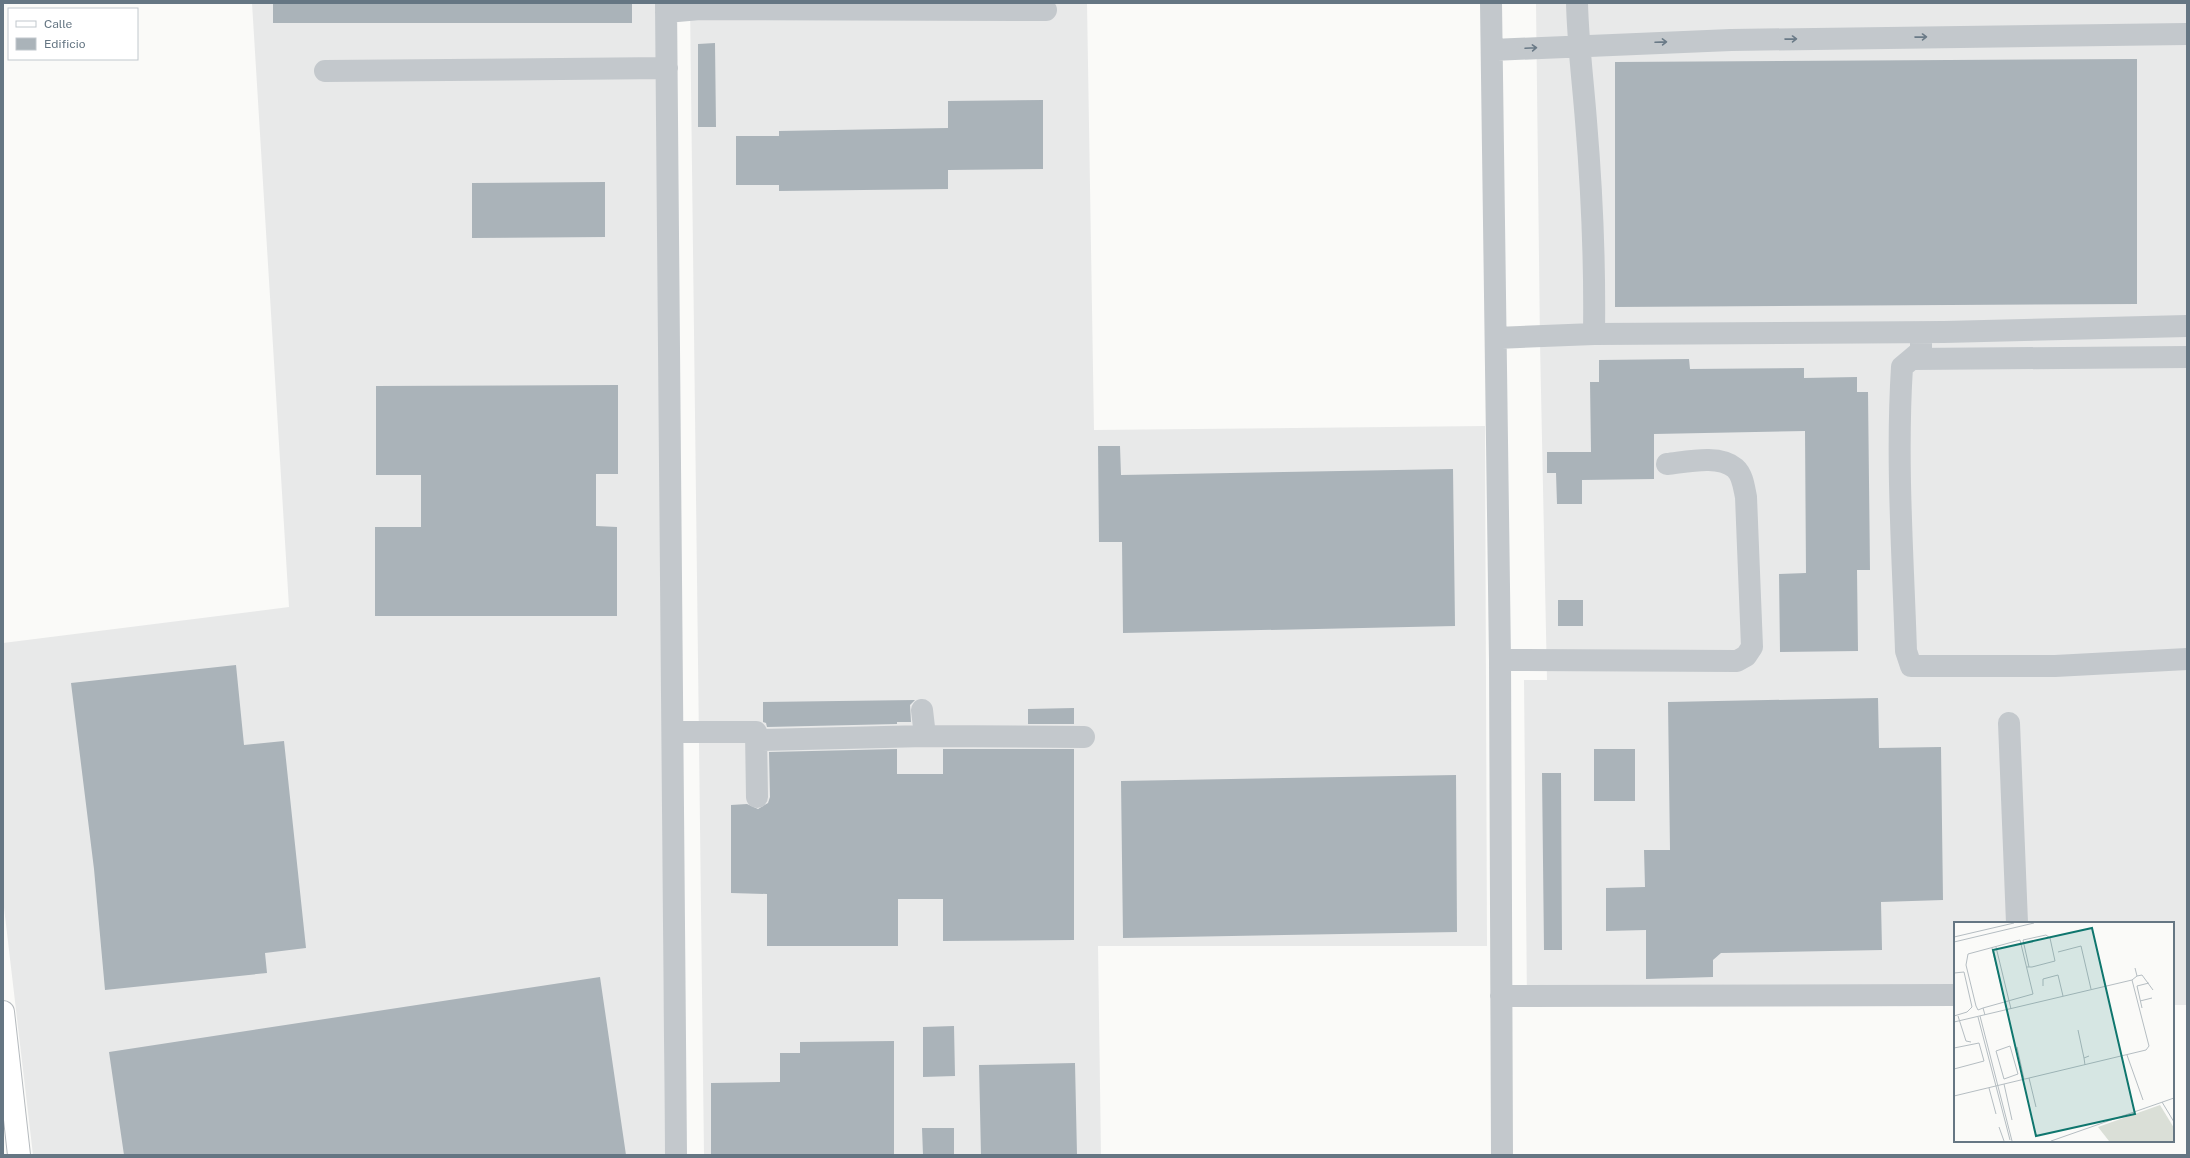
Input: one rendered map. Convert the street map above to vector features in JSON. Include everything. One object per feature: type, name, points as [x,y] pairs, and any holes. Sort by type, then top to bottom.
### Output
[{"type":"main road","points":[[3,1012],[19,1155]]},
{"type":"street","points":[[1491,3],[1500,660],[1502,1155]]},
{"type":"street","points":[[1577,3],[1578,45],[1586,121],[1595,288],[1594,334]]},
{"type":"street","points":[[676,1155],[666,7],[700,9],[1046,10]]},
{"type":"street","points":[[1492,50],[1578,45],[1731,40],[2187,34]]},
{"type":"street","points":[[325,71],[667,68]]},
{"type":"street","points":[[1496,338],[1594,334],[1921,333],[2187,326]]},
{"type":"street","points":[[1921,333],[1921,350],[1913,359],[1902,367],[1899,473],[1906,651],[1911,666],[2055,666],[2187,660]]},
{"type":"street","points":[[1913,359],[2187,357]]},
{"type":"street","points":[[1500,660],[1737,661],[1746,656],[1752,647],[1746,497],[1743,480],[1735,468],[1718,460],[1667,464]]},
{"type":"street","points":[[922,710],[925,736]]},
{"type":"street","points":[[2008,723],[2017,922]]},
{"type":"street","points":[[673,732],[756,732],[758,797]]},
{"type":"street","points":[[756,740],[925,736],[1084,737]]},
{"type":"street","points":[[1501,996],[1954,995]]},
{"type":"shaded area","points":[[252,3],[657,3],[665,1155],[33,1155],[3,899],[3,643],[289,607]]},
{"type":"shaded area","points":[[690,3],[1087,3],[1094,430],[1485,426],[1487,946],[1098,946],[1101,1155],[704,1155]]},
{"type":"shaded area","points":[[1536,3],[2187,3],[2187,1005],[2174,1005],[2174,922],[1954,922],[1954,1005],[1527,1005],[1524,680],[1547,680],[1540,343]]},
{"type":"building","points":[[273,3],[632,3],[632,23],[273,23]]},
{"type":"building","points":[[715,43],[716,127],[698,127],[698,44]]},
{"type":"building","points":[[2137,59],[2137,304],[1615,307],[1615,62]]},
{"type":"building","points":[[1043,100],[1043,169],[948,170],[948,189],[779,191],[779,185],[736,185],[736,136],[779,136],[779,131],[948,128],[948,101]]},
{"type":"building","points":[[605,182],[605,237],[472,238],[472,183]]},
{"type":"building","points":[[1689,359],[1690,369],[1804,368],[1804,378],[1857,377],[1857,392],[1868,392],[1870,570],[1857,570],[1858,651],[1780,652],[1779,574],[1806,573],[1805,431],[1654,434],[1654,479],[1582,480],[1582,504],[1557,504],[1556,473],[1547,473],[1547,452],[1591,452],[1590,382],[1599,382],[1599,360]]},
{"type":"building","points":[[618,385],[618,474],[596,474],[596,526],[617,527],[617,616],[375,616],[375,527],[421,527],[421,475],[376,475],[376,386]]},
{"type":"building","points":[[1098,446],[1120,446],[1121,475],[1453,469],[1455,626],[1123,633],[1122,542],[1099,542]]},
{"type":"building","points":[[1558,600],[1583,600],[1583,626],[1558,626]]},
{"type":"building","points":[[236,665],[244,745],[284,741],[306,948],[265,953],[267,973],[105,990],[94,869],[71,683]]},
{"type":"building","points":[[1878,698],[1879,748],[1941,747],[1943,900],[1881,902],[1882,950],[1721,953],[1713,960],[1713,977],[1646,979],[1646,930],[1606,931],[1606,888],[1645,887],[1644,850],[1670,850],[1668,702]]},
{"type":"building","points":[[915,700],[910,705],[911,722],[897,722],[897,724],[767,727],[766,723],[763,722],[763,702]]},
{"type":"building","points":[[1074,708],[1074,724],[1028,724],[1028,709]]},
{"type":"building","points":[[897,749],[897,774],[943,774],[943,749],[1074,749],[1074,940],[943,941],[943,899],[898,899],[898,946],[767,946],[767,894],[731,893],[731,805],[747,804],[758,809],[768,803],[770,797],[769,752]]},
{"type":"building","points":[[1594,749],[1635,749],[1635,801],[1594,801]]},
{"type":"building","points":[[1542,773],[1561,773],[1562,950],[1544,950]]},
{"type":"building","points":[[1456,775],[1457,932],[1123,938],[1121,781]]},
{"type":"building","points":[[600,977],[626,1155],[124,1155],[109,1052]]},
{"type":"building","points":[[954,1026],[955,1076],[923,1077],[923,1027]]},
{"type":"building","points":[[894,1041],[894,1155],[711,1155],[711,1083],[780,1082],[780,1053],[800,1053],[800,1042]]},
{"type":"building","points":[[1075,1063],[1077,1155],[981,1155],[979,1065]]},
{"type":"building","points":[[922,1128],[954,1128],[954,1155],[923,1155]]}]
